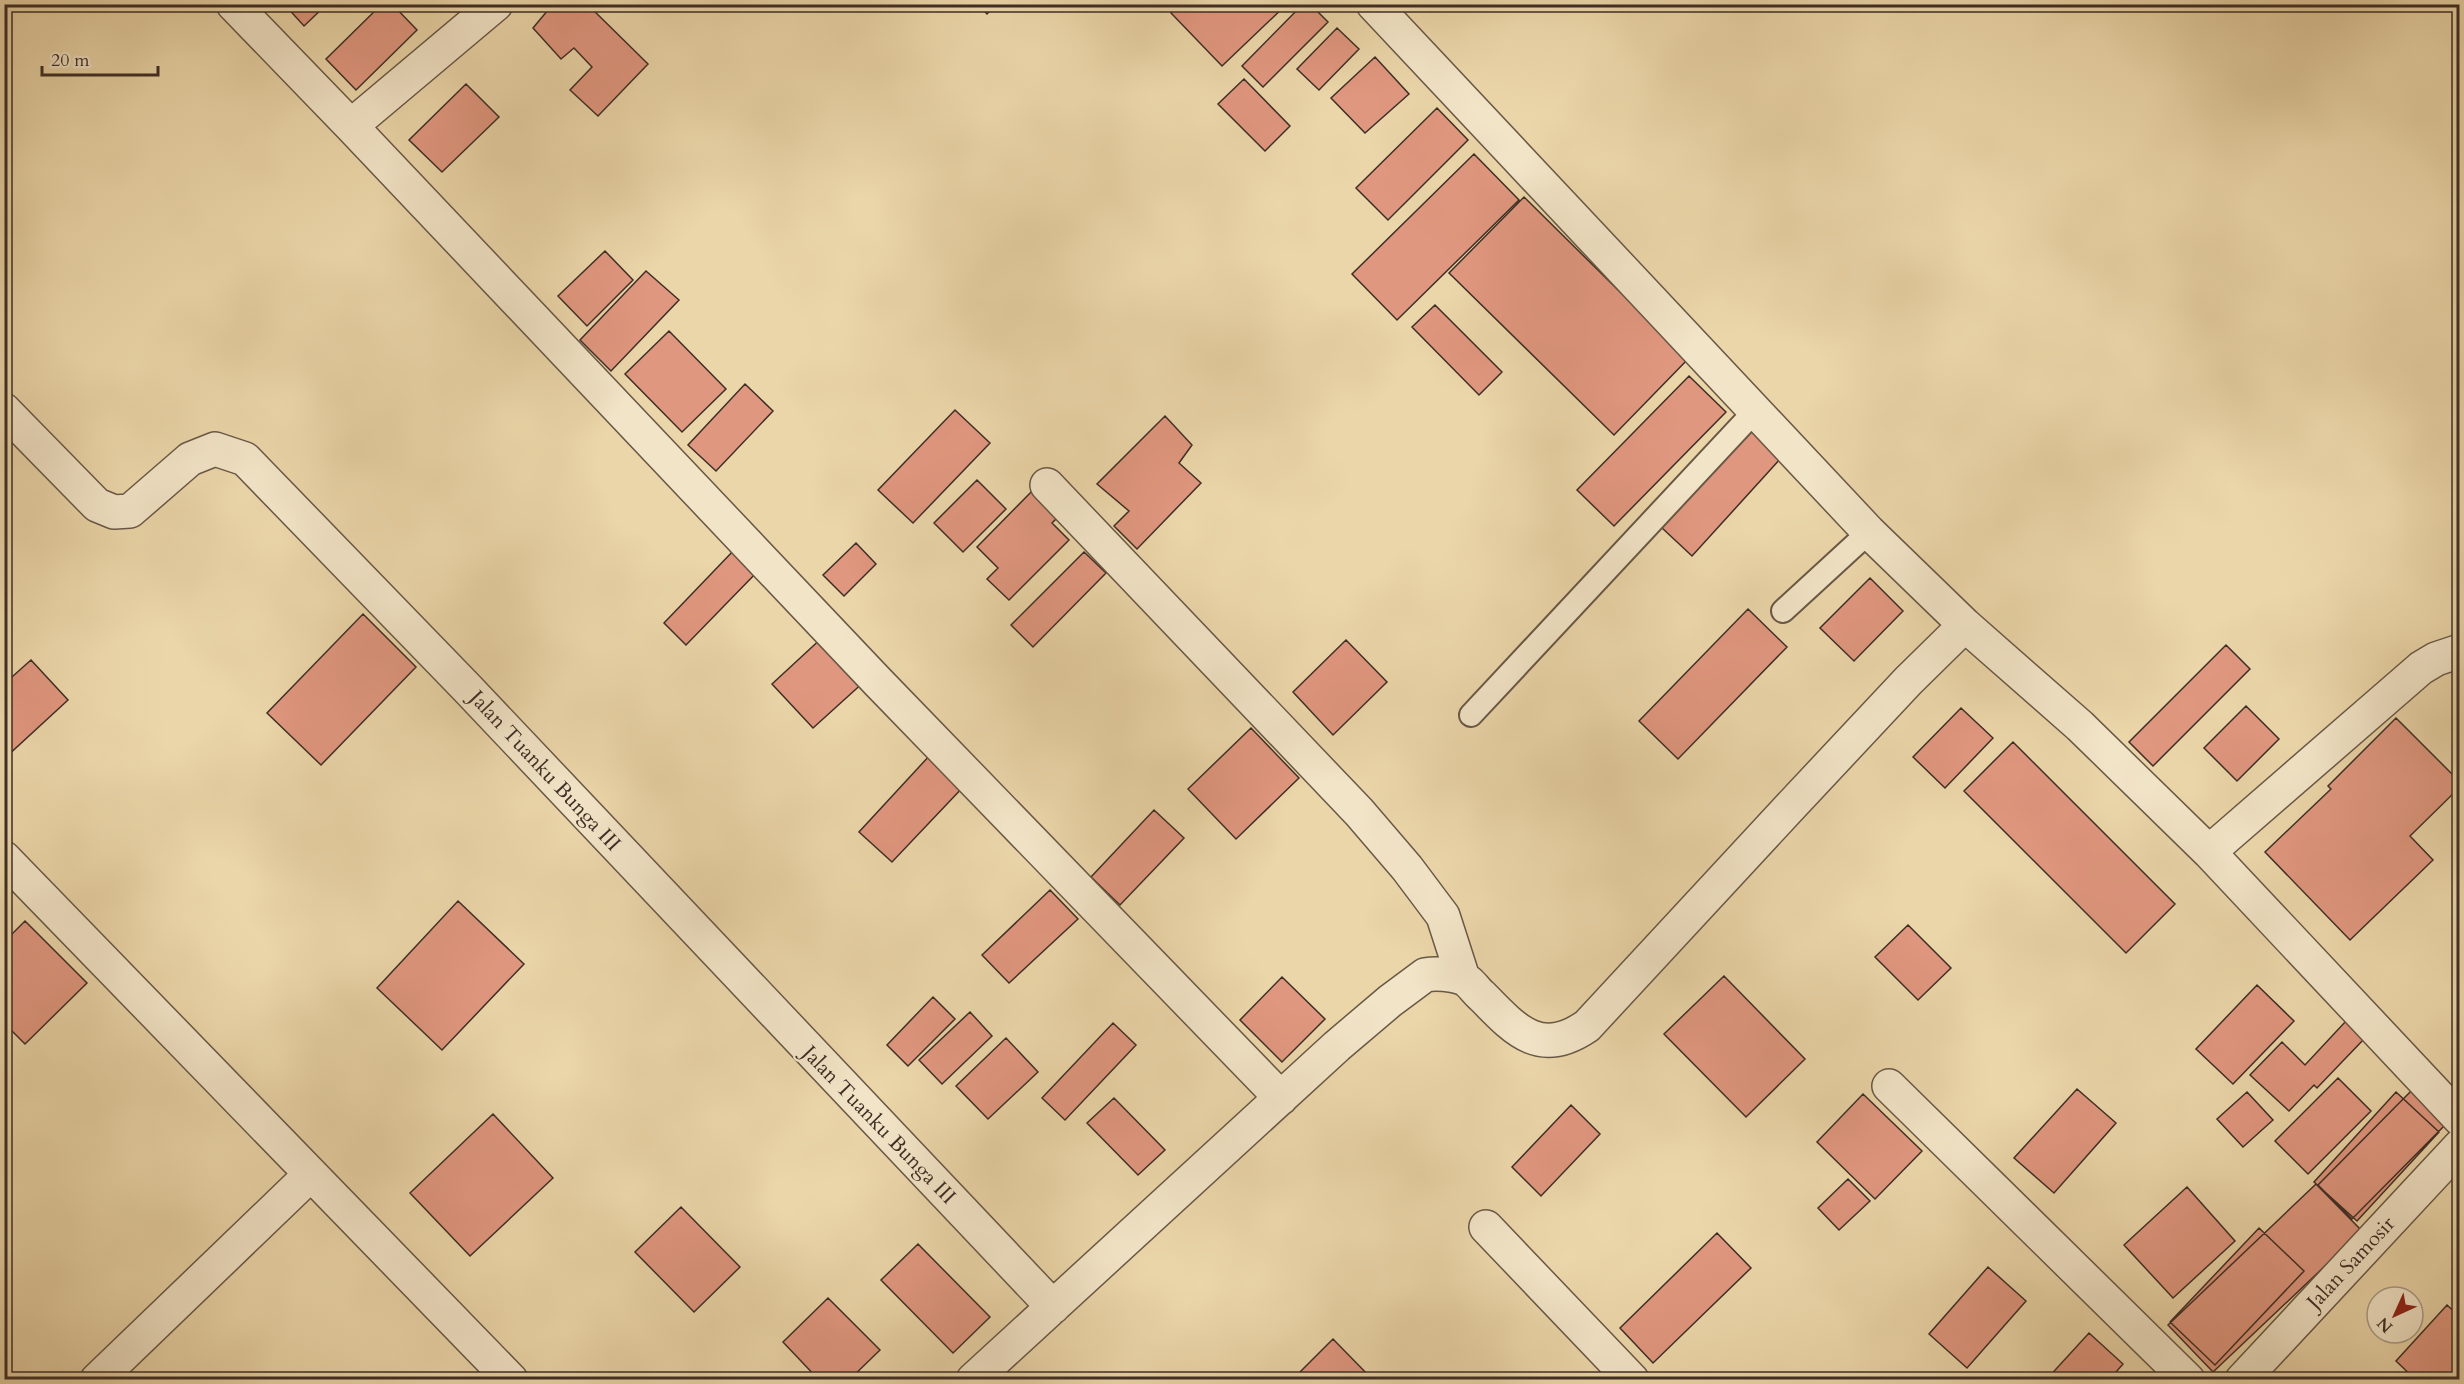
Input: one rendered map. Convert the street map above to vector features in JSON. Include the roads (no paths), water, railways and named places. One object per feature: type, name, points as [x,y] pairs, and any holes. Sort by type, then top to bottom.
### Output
[{"type":"street","points":[[233,4],[928,734],[1281,1098]]},
{"type":"street","points":[[351,126],[496,4]]},
{"type":"street","points":[[1373,4],[1869,532],[1965,625],[2080,726],[2209,852],[2460,1119]]},
{"type":"street","name":"Jalan Tuanku Bunga III","points":[[4,410],[97,505],[114,512],[130,511],[190,459],[215,449],[245,459],[467,688],[1053,1307]]},
{"type":"street","points":[[1047,485],[1359,812],[1407,868],[1443,916],[1463,978],[1519,1031],[1546,1042],[1574,1035],[1587,1026],[1908,681],[1965,625]]},
{"type":"street","points":[[2209,852],[2421,668],[2436,659],[2460,651]]},
{"type":"street","points":[[6,861],[511,1380]]},
{"type":"street","points":[[974,1380],[1390,1001],[1421,978],[1432,974],[1463,978]]},
{"type":"street","points":[[1889,1086],[2188,1380]]},
{"type":"street","name":"Jalan Samosir","points":[[2242,1380],[2460,1146]]},
{"type":"street","points":[[97,1380],[310,1174]]},
{"type":"street","points":[[1485,1227],[1632,1380]]},
{"type":"lane","points":[[1471,715],[1754,411]]},
{"type":"lane","points":[[1783,611],[1869,532]]}]
